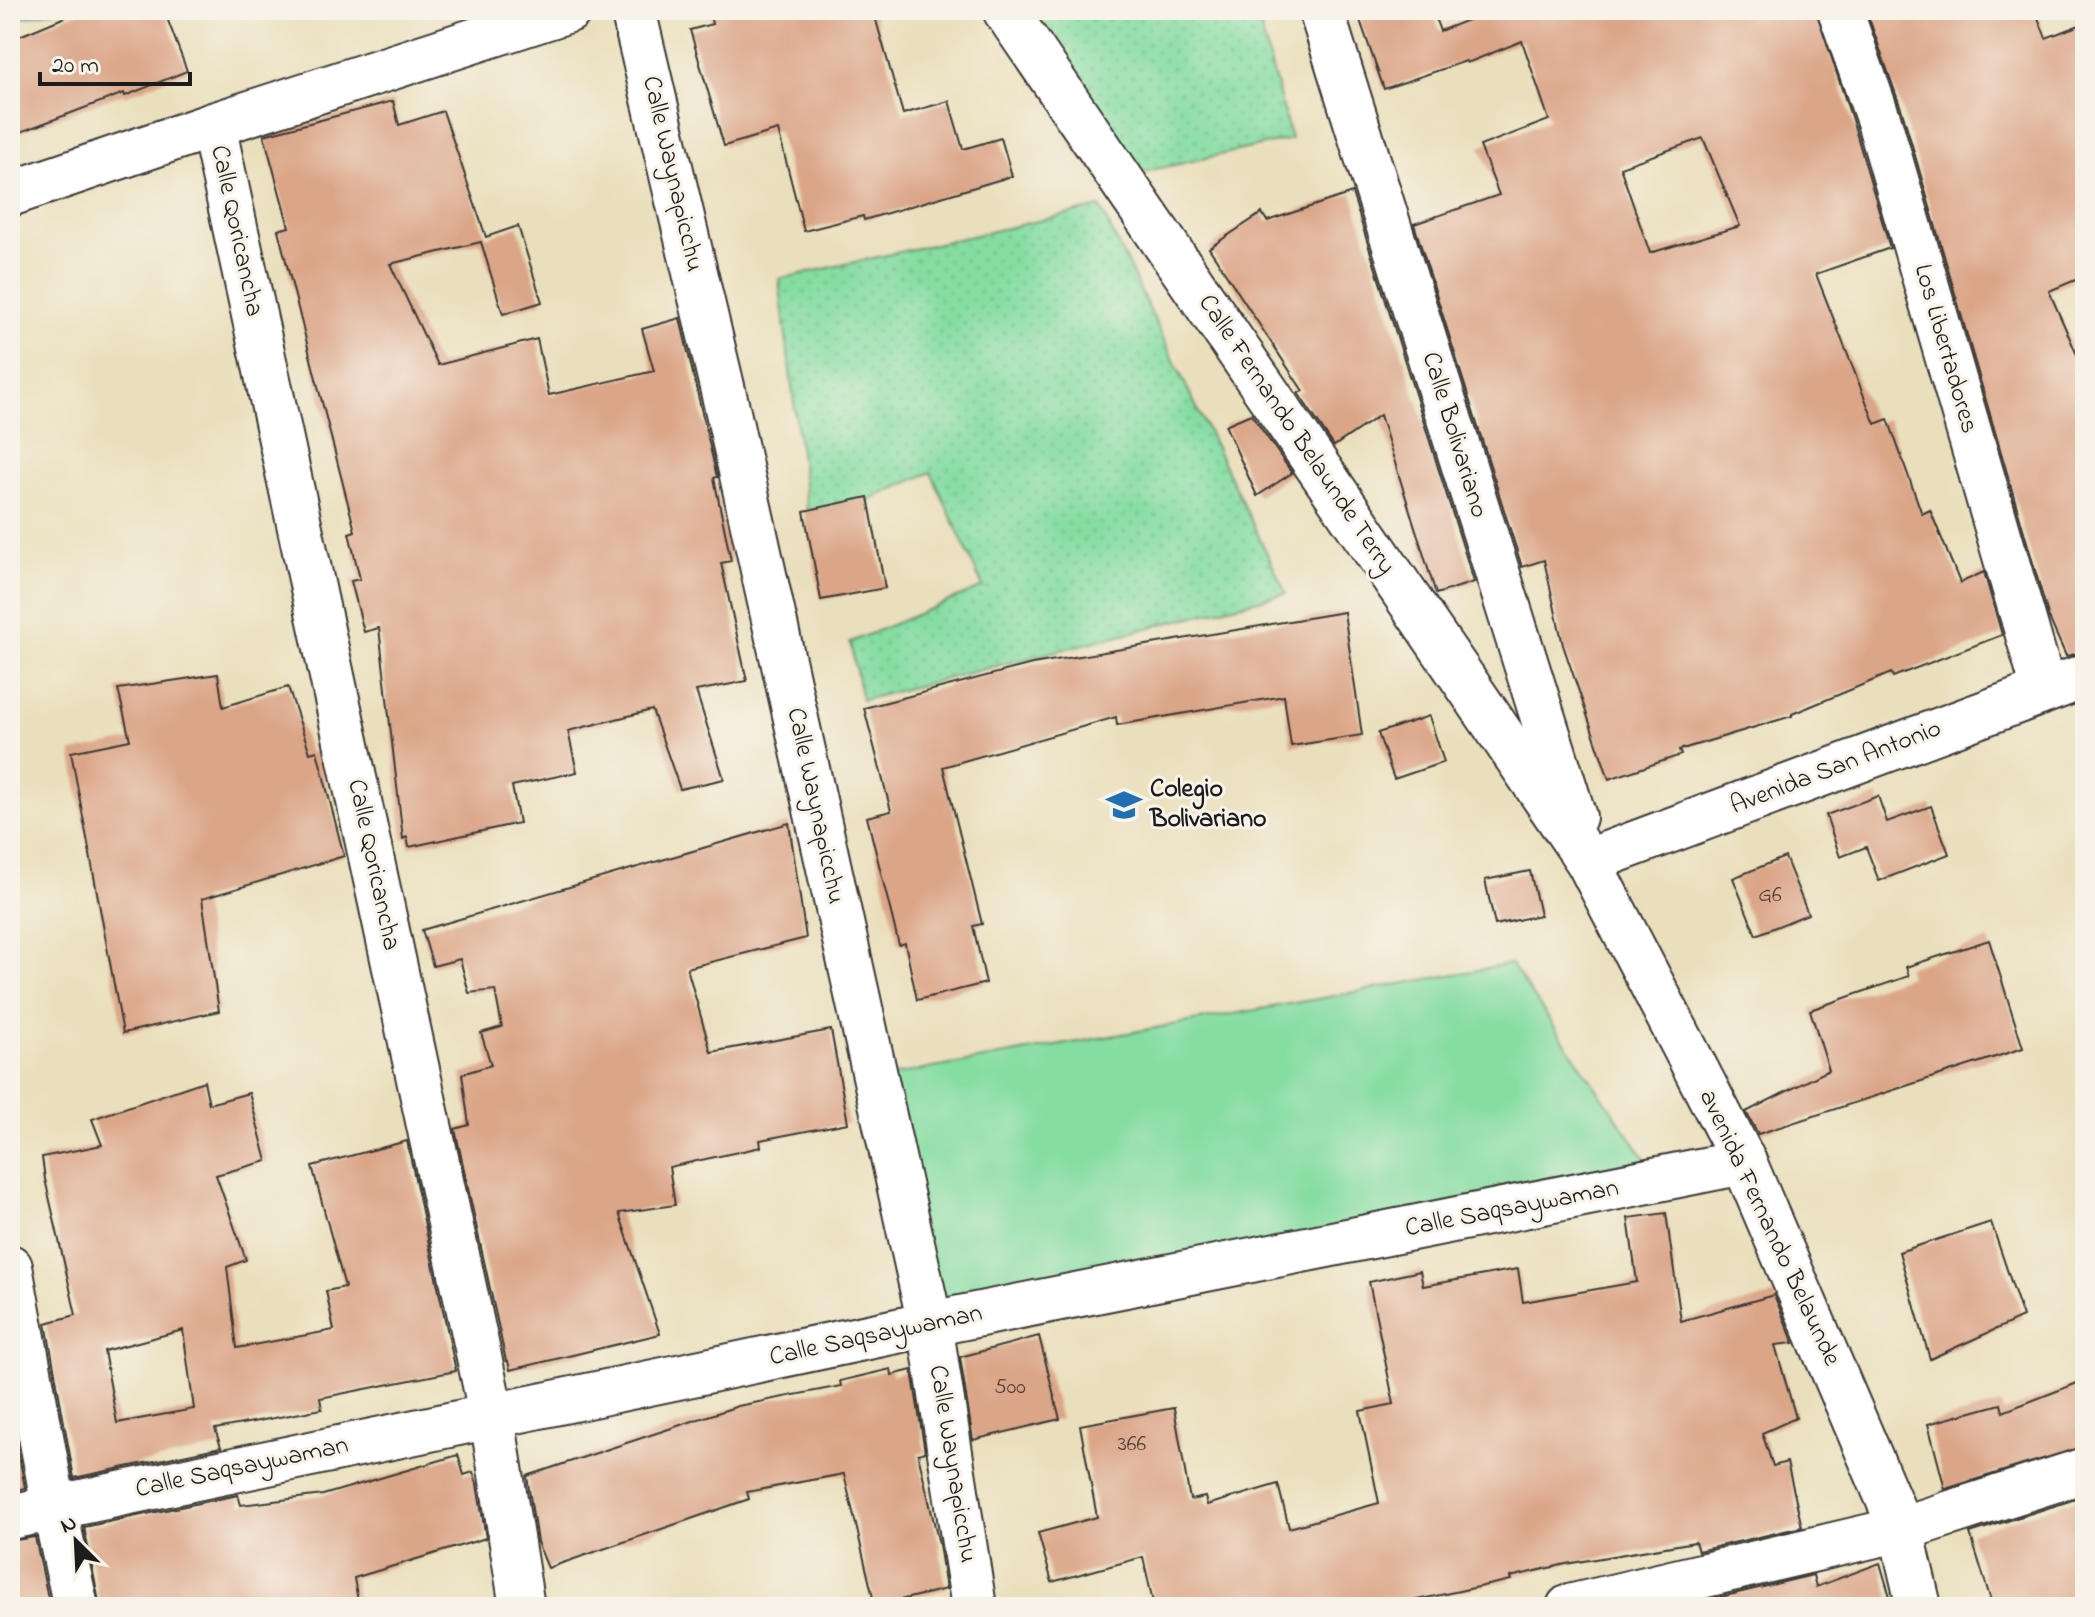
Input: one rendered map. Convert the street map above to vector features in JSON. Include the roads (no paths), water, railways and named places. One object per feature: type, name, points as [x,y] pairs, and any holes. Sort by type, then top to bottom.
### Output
[{"type":"street","points":[[10,194],[569,10]]},
{"type":"street","name":"Calle Waynapicchu","points":[[633,10],[728,412],[930,1324],[974,1607]]},
{"type":"street","name":"Calle Fernando Belaunde Terry","points":[[1005,10],[1588,861]]},
{"type":"street","name":"Calle Bolivariano","points":[[1321,10],[1588,861]]},
{"type":"street","name":"Los Libertadores","points":[[1840,10],[1879,121],[2044,690]]},
{"type":"street","name":"Calle Qoricancha","points":[[213,125],[492,1417],[522,1607]]},
{"type":"street","name":"Avenida San Antonio","points":[[1588,861],[2085,676]]},
{"type":"street","name":"avenida Fernando Belaunde","points":[[1588,861],[1744,1162],[1901,1529],[1919,1607]]},
{"type":"street","name":"Calle Saqsaywaman","points":[[10,1517],[930,1324],[1744,1162]]},
{"type":"street","points":[[10,1267],[54,1507],[76,1607]]},
{"type":"street","points":[[1569,1607],[1901,1529],[2085,1470]]},
{"type":"water","points":[[10,10],[55,10],[10,21]]},
{"type":"place","name":"Colegio Bolivariano","points":[[1124,805]]}]
